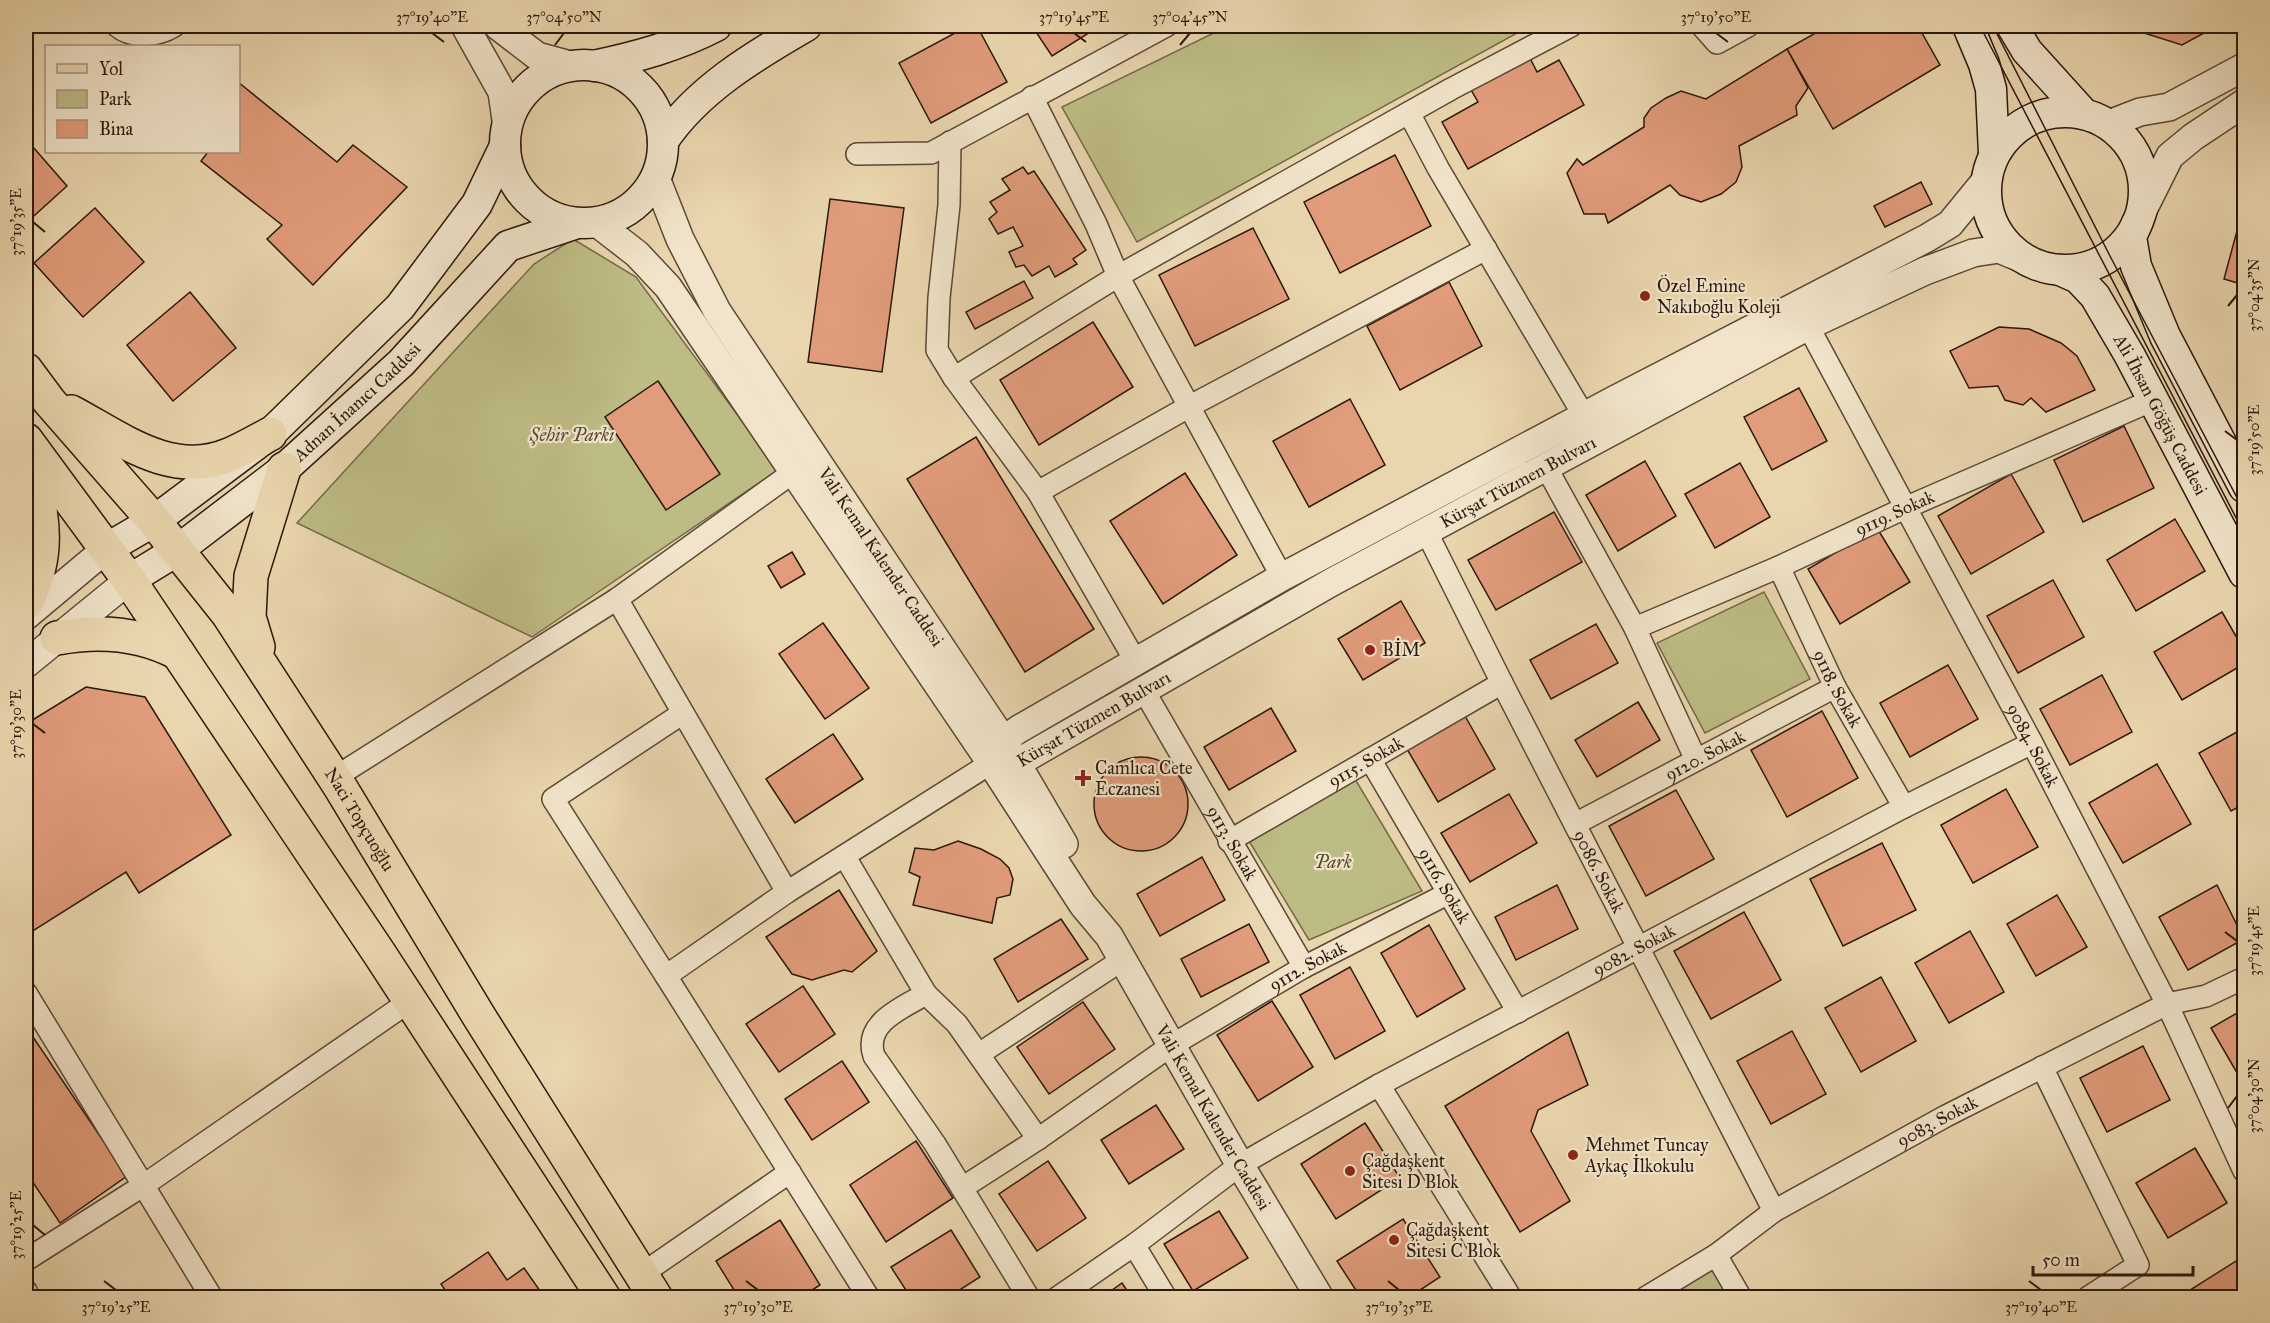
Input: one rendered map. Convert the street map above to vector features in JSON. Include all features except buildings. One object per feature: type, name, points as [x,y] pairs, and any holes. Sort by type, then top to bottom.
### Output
[{"type":"main road","points":[[584,66],[620,74],[642,90],[657,114],[663,141],[662,159],[656,178],[646,194],[632,208],[615,217],[587,223],[555,218],[535,207],[519,190],[509,169],[506,137],[514,109],[532,86],[556,71],[584,66],[633,58],[716,26]]},
{"type":"main road","points":[[663,141],[671,129],[712,86],[806,26]]},
{"type":"main road","points":[[1968,26],[1991,88],[1987,206],[1996,231],[2013,251],[2047,267],[2086,267],[2110,256],[2128,239],[2140,216]]},
{"type":"main road","points":[[2012,26],[2027,51],[2096,119],[2128,142],[2140,165],[2144,190],[2140,216],[2131,237],[2136,266],[2165,336],[2243,480]]},
{"type":"main road","points":[[1990,167],[2010,133],[2029,121],[2058,111],[2096,119]]},
{"type":"main road","name":"Adnan İnanıcı Caddesi","points":[[106,549],[154,521],[270,434],[400,307],[477,204],[506,137]]},
{"type":"main road","name":"Adnan İnanıcı Caddesi","points":[[129,580],[178,550],[284,469],[401,363],[508,246],[587,223]]},
{"type":"main road","name":"Ali İhsan Göğüş Caddesi","points":[[2047,267],[2078,278],[2095,296],[2153,400],[2244,573]]},
{"type":"main road","name":"Naci Topçuoğlu","points":[[26,370],[49,401],[154,521],[228,614],[334,778],[480,1018],[649,1286]]},
{"type":"main road","points":[[49,401],[116,439],[150,455],[194,463],[227,455],[270,434]]},
{"type":"main road","points":[[26,440],[129,580],[410,1001],[603,1298]]},
{"type":"main road","points":[[26,440],[39,503],[43,543],[40,571],[26,603]]},
{"type":"main road","points":[[264,669],[249,617],[251,576],[284,469]]},
{"type":"main road","points":[[57,638],[113,634],[147,640],[178,653]]},
{"type":"street","points":[[117,26],[133,41],[174,26]]},
{"type":"street","points":[[465,26],[502,92],[506,137]]},
{"type":"street","points":[[498,26],[537,56],[584,66]]},
{"type":"street","points":[[857,154],[931,153],[1166,26]]},
{"type":"street","points":[[954,378],[1118,276],[1409,113],[1571,26]]},
{"type":"street","points":[[1702,26],[1717,43],[1748,26]]},
{"type":"street","points":[[2096,119],[2169,107],[2244,67]]},
{"type":"street","points":[[1032,97],[1096,224],[1118,276],[1282,577]]},
{"type":"street","points":[[2140,216],[2170,156],[2193,137],[2244,104]]},
{"type":"street","points":[[1409,113],[1438,168],[1584,416]]},
{"type":"street","points":[[951,142],[949,205],[939,298],[937,350],[954,378],[1038,492],[1136,662]]},
{"type":"street","name":"Kürşat Tüzmen Bulvarı","points":[[1004,755],[1136,662],[1282,577],[1584,416],[1927,238],[1950,224],[1990,167]]},
{"type":"street","name":"Vali Kemal Kalender Caddesi","points":[[656,178],[683,247],[717,311],[1004,755],[1083,905],[1109,936],[1240,1165],[1320,1298]]},
{"type":"street","name":"Vali Kemal Kalender Caddesi","points":[[587,223],[637,254],[668,288],[795,471],[1004,755]]},
{"type":"street","points":[[1038,492],[1190,406],[1486,249]]},
{"type":"street","name":"Kürşat Tüzmen Bulvarı","points":[[1004,755],[1143,689],[1332,582],[1546,466],[1808,326],[1925,271],[1973,253],[1999,249],[2047,267]]},
{"type":"street","name":"9084. Sokak","points":[[1808,326],[2032,743],[2167,1004],[2244,1171]]},
{"type":"street","name":"9119. Sokak","points":[[1635,628],[1779,567],[1905,508],[2153,400]]},
{"type":"street","points":[[1546,466],[1635,628],[1696,760]]},
{"type":"street","points":[[334,778],[617,599],[795,471]]},
{"type":"street","name":"9086. Sokak","points":[[1426,531],[1774,1211]]},
{"type":"street","points":[[26,616],[106,549]]},
{"type":"street","name":"9118. Sokak","points":[[1779,567],[1835,687],[1904,807]]},
{"type":"street","points":[[26,664],[129,580]]},
{"type":"street","points":[[617,599],[787,892]]},
{"type":"street","name":"9115. Sokak","points":[[1229,841],[1502,683]]},
{"type":"street","name":"9120. Sokak","points":[[1575,824],[1835,687]]},
{"type":"street","name":"9113. Sokak","points":[[1143,689],[1304,967]]},
{"type":"street","points":[[683,713],[553,799],[869,1298]]},
{"type":"street","name":"9082. Sokak","points":[[1057,1298],[1134,1245],[1240,1165],[1379,1085],[1904,807],[2032,743]]},
{"type":"street","points":[[666,976],[787,892],[1004,755]]},
{"type":"street","name":"9116. Sokak","points":[[1370,759],[1518,1012]]},
{"type":"street","points":[[845,857],[926,994],[957,1024],[1038,1139]]},
{"type":"street","name":"9112. Sokak","points":[[962,1188],[1038,1139],[1172,1045],[1304,967],[1447,894]]},
{"type":"street","points":[[979,1054],[1122,960]]},
{"type":"street","name":"9083. Sokak","points":[[1645,1298],[1716,1254],[1774,1211],[1946,1116],[2167,1004],[2206,996],[2244,978]]},
{"type":"street","points":[[26,993],[212,1298]]},
{"type":"street","points":[[926,994],[877,1027],[870,1046],[874,1056],[935,1144],[1029,1298]]},
{"type":"street","points":[[26,1260],[144,1185],[410,1001]]},
{"type":"street","points":[[2042,1067],[2138,1265],[2087,1298]]},
{"type":"street","points":[[1379,1085],[1511,1298]]},
{"type":"street","points":[[649,1286],[790,1172]]},
{"type":"street","points":[[1134,1245],[1166,1298]]},
{"type":"street","points":[[1716,1254],[1741,1298]]},
{"type":"street","points":[[26,1292],[29,1298]]},
{"type":"green space","points":[[1228,26],[1530,26],[1137,242],[1062,107]]},
{"type":"green space","name":"Şehir Parkı","points":[[573,239],[636,277],[778,470],[532,637],[297,523],[534,264]]},
{"type":"green space","points":[[1764,592],[1810,679],[1705,733],[1657,643]]},
{"type":"green space","name":"Park","points":[[1355,779],[1422,891],[1309,940],[1249,841]]},
{"type":"green space","points":[[1712,1268],[1729,1298],[1665,1298]]},
{"type":"tram line","points":[[1980,26],[2244,533]]},
{"type":"tram line","points":[[1993,26],[2110,256],[2244,511]]},
{"type":"place","name":"Özel Emine Nakıboğlu Koleji","points":[[1645,296]]},
{"type":"place","name":"BİM","points":[[1370,650]]},
{"type":"place","name":"Camlıca Cete Eczanesi","points":[[1083,778]]},
{"type":"place","name":"Mehmet Tuncay Aykaç İlkokulu","points":[[1573,1155]]},
{"type":"place","name":"Çağdaşkent Sitesi D Blok","points":[[1350,1171]]},
{"type":"place","name":"Çağdaşkent Sitesi C Blok","points":[[1394,1240]]}]
